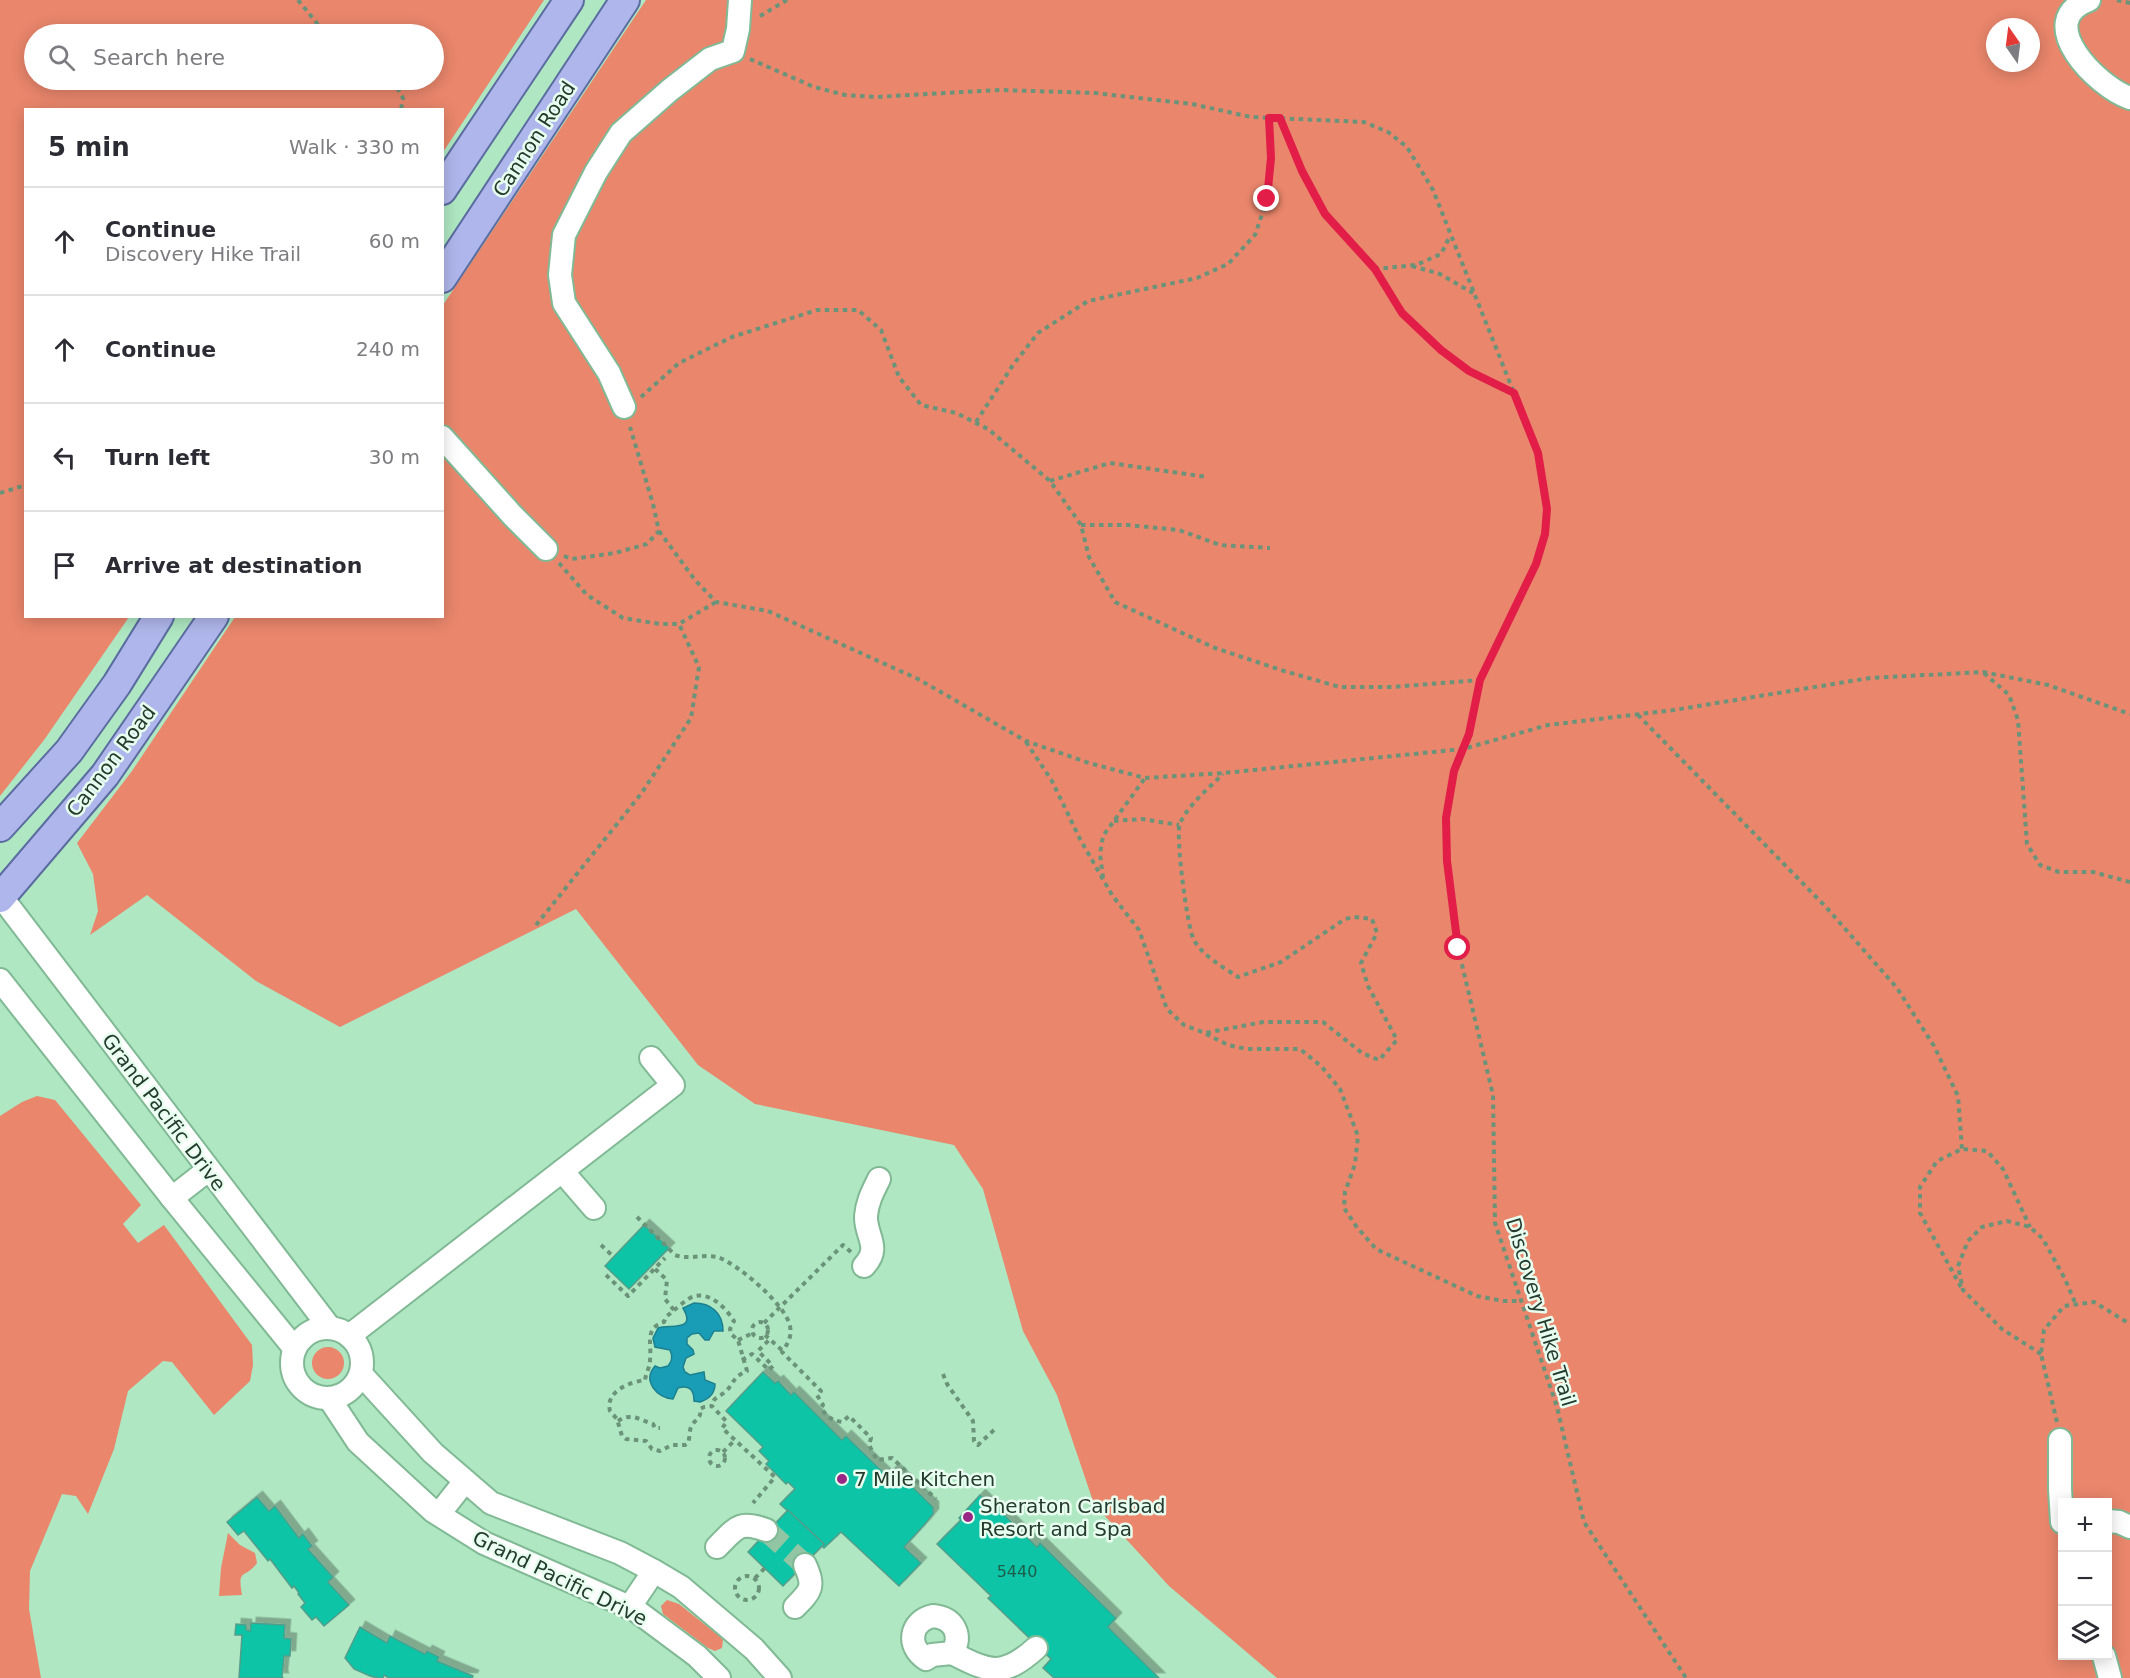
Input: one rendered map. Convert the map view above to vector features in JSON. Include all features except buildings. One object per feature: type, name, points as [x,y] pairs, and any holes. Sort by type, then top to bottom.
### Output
[{"type":"main road","points":[[444,187],[569,0]]},
{"type":"main road","name":"Cannon Road","points":[[444,275],[625,0]]},
{"type":"main road","name":"Cannon Road","points":[[0,827],[69,751],[117,684],[158,618]]},
{"type":"main road","name":"Cannon Road","points":[[1,897],[105,775],[212,618]]},
{"type":"street","points":[[624,407],[609,373],[564,303],[560,275],[564,235],[596,172],[621,133],[710,59],[733,51],[738,28],[740,0]]},
{"type":"street","points":[[2089,0],[2076,7],[2068,20],[2067,37],[2070,45],[2096,78],[2130,98]]},
{"type":"street","points":[[444,439],[546,549]]},
{"type":"street","name":"Grand Pacific Drive","points":[[1,897],[208,1170],[339,1332]]},
{"type":"street","points":[[0,980],[295,1349]]},
{"type":"street","points":[[339,1332],[562,1171],[673,1085],[651,1058]]},
{"type":"street","points":[[172,1198],[208,1170]]},
{"type":"street","points":[[562,1171],[594,1208]]},
{"type":"street","points":[[858,1259],[869,1260],[873,1246],[866,1218],[869,1199],[879,1179]]},
{"type":"street","points":[[319,1329],[339,1332],[356,1343],[361,1353],[361,1374],[349,1391],[339,1396],[329,1398],[311,1394],[297,1383],[292,1367],[295,1349],[309,1333],[319,1329]]},
{"type":"street","name":"Grand Pacific Drive","points":[[361,1374],[433,1453],[491,1503],[620,1553],[681,1587],[754,1649],[780,1678]]},
{"type":"street","name":"Grand Pacific Drive","points":[[329,1398],[358,1442],[439,1514],[484,1543],[629,1608],[698,1656],[719,1678]]},
{"type":"street","points":[[2060,1440],[2060,1498]]},
{"type":"street","points":[[439,1514],[465,1480]]},
{"type":"street","points":[[2112,1521],[2130,1527]]},
{"type":"street","points":[[717,1547],[735,1528],[749,1524],[766,1530]]},
{"type":"street","points":[[795,1607],[809,1593],[812,1581],[805,1565]]},
{"type":"street","points":[[629,1608],[654,1571]]},
{"type":"street","points":[[952,1653],[993,1671],[1009,1669],[1023,1661],[1036,1648]]},
{"type":"street","points":[[2105,1660],[2110,1678]]},
{"type":"path","points":[[298,0],[318,24]]},
{"type":"path","points":[[2117,0],[2130,3]]},
{"type":"path","name":"Discovery Hike Trail","points":[[733,51],[814,87],[845,95],[876,97],[1000,90],[1095,93],[1192,104],[1251,117],[1365,122],[1388,132],[1407,147],[1432,190],[1538,453],[1547,509],[1545,534],[1536,564],[1480,680],[1469,734],[1454,771],[1446,818],[1447,861],[1458,948],[1493,1095],[1495,1223],[1557,1407],[1584,1522],[1686,1678]]},
{"type":"path","points":[[399,90],[403,98],[401,108]]},
{"type":"path","points":[[975,423],[1013,365],[1038,333],[1078,307],[1088,301],[1197,278],[1228,264],[1255,235],[1267,199],[1271,158],[1269,118]]},
{"type":"path","points":[[1280,118],[1302,171],[1325,214],[1375,269],[1402,313],[1441,350],[1469,371],[1514,393]]},
{"type":"path","points":[[1375,269],[1416,265],[1441,254],[1450,235]]},
{"type":"path","points":[[1410,265],[1440,274],[1474,294]]},
{"type":"path","points":[[1480,680],[1392,687],[1340,687],[1215,648],[1115,602],[1089,557],[1081,525],[1050,481],[988,429],[956,413],[921,405],[899,377],[881,330],[858,309],[817,310],[732,337],[679,363],[642,397],[624,407],[659,531],[695,580],[716,602],[768,611],[918,679],[1026,741],[1089,763],[1145,778],[1224,773],[1463,749],[1548,725],[1637,714],[1870,678],[1983,672],[2048,685],[2130,714]]},
{"type":"path","points":[[1050,481],[1110,463],[1207,477]]},
{"type":"path","points":[[0,493],[24,486]]},
{"type":"path","points":[[1081,525],[1127,525],[1179,530],[1220,545],[1270,548]]},
{"type":"path","points":[[546,549],[572,559],[615,553],[648,544],[659,531]]},
{"type":"path","points":[[546,549],[587,596],[622,618],[660,624],[679,624],[716,602]]},
{"type":"path","points":[[536,925],[641,794],[691,718],[699,667],[679,624]]},
{"type":"path","points":[[1983,672],[2009,695],[2018,720],[2027,844],[2040,865],[2059,872],[2093,872],[2130,882]]},
{"type":"path","points":[[1637,714],[1826,907],[1897,988],[1934,1046],[1958,1096],[1962,1149]]},
{"type":"path","points":[[1026,741],[1052,781],[1080,839],[1112,895],[1140,930],[1167,1009],[1184,1025],[1205,1033],[1228,1046],[1247,1049],[1300,1049],[1321,1066],[1340,1089],[1358,1136],[1355,1164],[1344,1192],[1344,1208],[1376,1249],[1477,1296],[1503,1301],[1521,1301]]},
{"type":"path","points":[[1205,1033],[1263,1022],[1323,1022],[1362,1053],[1379,1060],[1397,1040],[1368,986],[1361,963],[1377,933],[1372,919],[1354,917],[1345,919],[1281,962],[1238,977],[1211,959],[1193,939],[1184,895],[1179,825],[1192,805],[1224,773]]},
{"type":"path","points":[[1103,880],[1100,855],[1103,836],[1145,778]]},
{"type":"path","points":[[1114,820],[1142,819],[1179,825]]},
{"type":"path","points":[[2040,1354],[2002,1329],[1963,1290],[1920,1213],[1920,1187],[1938,1161],[1962,1149],[1987,1151],[2003,1168],[2030,1227],[2043,1239],[2076,1305]]},
{"type":"path","points":[[637,1217],[675,1256],[705,1256],[731,1263],[743,1271],[788,1319],[791,1329],[790,1340],[783,1351]]},
{"type":"path","points":[[1963,1290],[1958,1266],[1968,1241],[1982,1227],[2007,1221],[2030,1227]]},
{"type":"path","points":[[601,1245],[614,1257]]},
{"type":"path","points":[[765,1335],[758,1337],[753,1333],[752,1328],[755,1324],[764,1323],[843,1245],[858,1259]]},
{"type":"path","points":[[606,1275],[628,1296],[665,1257]]},
{"type":"path","points":[[655,1269],[666,1280],[665,1299],[674,1310]]},
{"type":"path","points":[[700,1296],[717,1302],[734,1321],[730,1329],[731,1334],[738,1340],[747,1371],[737,1375],[724,1393],[715,1398],[712,1406],[700,1409],[699,1419],[691,1426],[688,1443],[672,1445],[660,1451],[652,1449],[646,1441],[622,1436],[618,1421],[610,1411],[611,1400],[624,1385],[632,1381],[645,1380],[650,1365],[650,1334],[653,1327],[664,1322],[666,1317],[691,1298],[700,1296]]},
{"type":"path","points":[[2060,1440],[2040,1354],[2044,1330],[2064,1306],[2094,1302],[2130,1324]]},
{"type":"path","points":[[764,1323],[767,1330],[765,1335]]},
{"type":"path","points":[[738,1340],[753,1333]]},
{"type":"path","points":[[765,1335],[821,1391],[817,1395],[823,1405],[821,1408],[827,1416],[832,1420],[842,1422],[849,1416],[871,1438],[868,1445],[877,1460],[892,1458],[936,1499]]},
{"type":"path","points":[[742,1359],[752,1354],[769,1370],[773,1366],[758,1350],[770,1339]]},
{"type":"path","points":[[943,1374],[947,1384],[973,1421],[974,1440],[978,1445],[994,1430]]},
{"type":"path","points":[[712,1406],[727,1422],[722,1428],[775,1477],[753,1503]]},
{"type":"path","points":[[618,1421],[630,1415],[653,1424],[655,1428],[660,1428]]},
{"type":"path","points":[[723,1452],[735,1440]]},
{"type":"path","points":[[717,1449],[723,1452],[725,1456],[723,1463],[715,1466],[711,1463],[708,1458],[712,1451],[717,1449]]},
{"type":"path","points":[[755,1578],[765,1568]]},
{"type":"path","points":[[747,1575],[755,1578],[759,1589],[756,1596],[746,1600],[739,1596],[735,1585],[740,1578],[747,1575]]},
{"type":"shaded area","points":[[0,0],[544,0],[444,150],[444,108],[24,108],[24,618],[128,618],[44,740],[0,796]]},
{"type":"shaded area","points":[[646,0],[2130,0],[2130,1678],[1277,1678],[1169,1586],[1094,1504],[1057,1395],[1023,1331],[983,1189],[954,1145],[755,1104],[698,1065],[576,909],[340,1027],[256,981],[147,895],[90,935],[98,911],[93,874],[77,843],[132,771],[234,618],[444,618],[444,303]]},
{"type":"shaded area","points":[[37,1096],[55,1100],[141,1205],[123,1224],[138,1243],[164,1225],[252,1345],[253,1365],[250,1381],[214,1415],[172,1362],[163,1361],[128,1391],[114,1449],[88,1514],[76,1496],[62,1494],[30,1571],[29,1609],[41,1678],[0,1678],[0,1116],[22,1102]]},
{"type":"shaded area","points":[[328,1347],[339,1352],[344,1363],[339,1374],[328,1379],[317,1374],[312,1363],[317,1352]]},
{"type":"shaded area","points":[[228,1533],[240,1545],[255,1553],[257,1563],[241,1577],[242,1595],[219,1596],[221,1568]]},
{"type":"shaded area","points":[[667,1600],[679,1604],[718,1635],[723,1640],[722,1648],[715,1651],[708,1648],[663,1614],[661,1606]]},
{"type":"water","points":[[694,1303],[706,1305],[715,1310],[721,1319],[723,1331],[714,1331],[709,1340],[705,1340],[699,1333],[687,1338],[687,1344],[694,1354],[686,1358],[683,1367],[685,1372],[690,1375],[704,1372],[705,1380],[715,1384],[711,1396],[700,1402],[694,1401],[692,1391],[685,1387],[678,1388],[673,1399],[662,1396],[653,1388],[650,1377],[655,1366],[660,1368],[668,1366],[672,1359],[670,1350],[655,1347],[653,1338],[658,1328],[684,1324],[687,1321],[683,1308]]},
{"type":"tunnel","points":[[766,1530],[805,1565]]},
{"type":"place","name":"7 Mile Kitchen","points":[[842,1479]]},
{"type":"place","name":"Sheraton Carlsbad Resort and Spa","points":[[968,1517]]},
{"type":"route","points":[[1267,199],[1271,158],[1269,118],[1280,118],[1302,171],[1325,214],[1375,269],[1402,313],[1441,350],[1469,371],[1514,393],[1538,453],[1547,509],[1545,534],[1536,564],[1480,680],[1469,734],[1454,771],[1446,818],[1447,861],[1458,948]]}]
